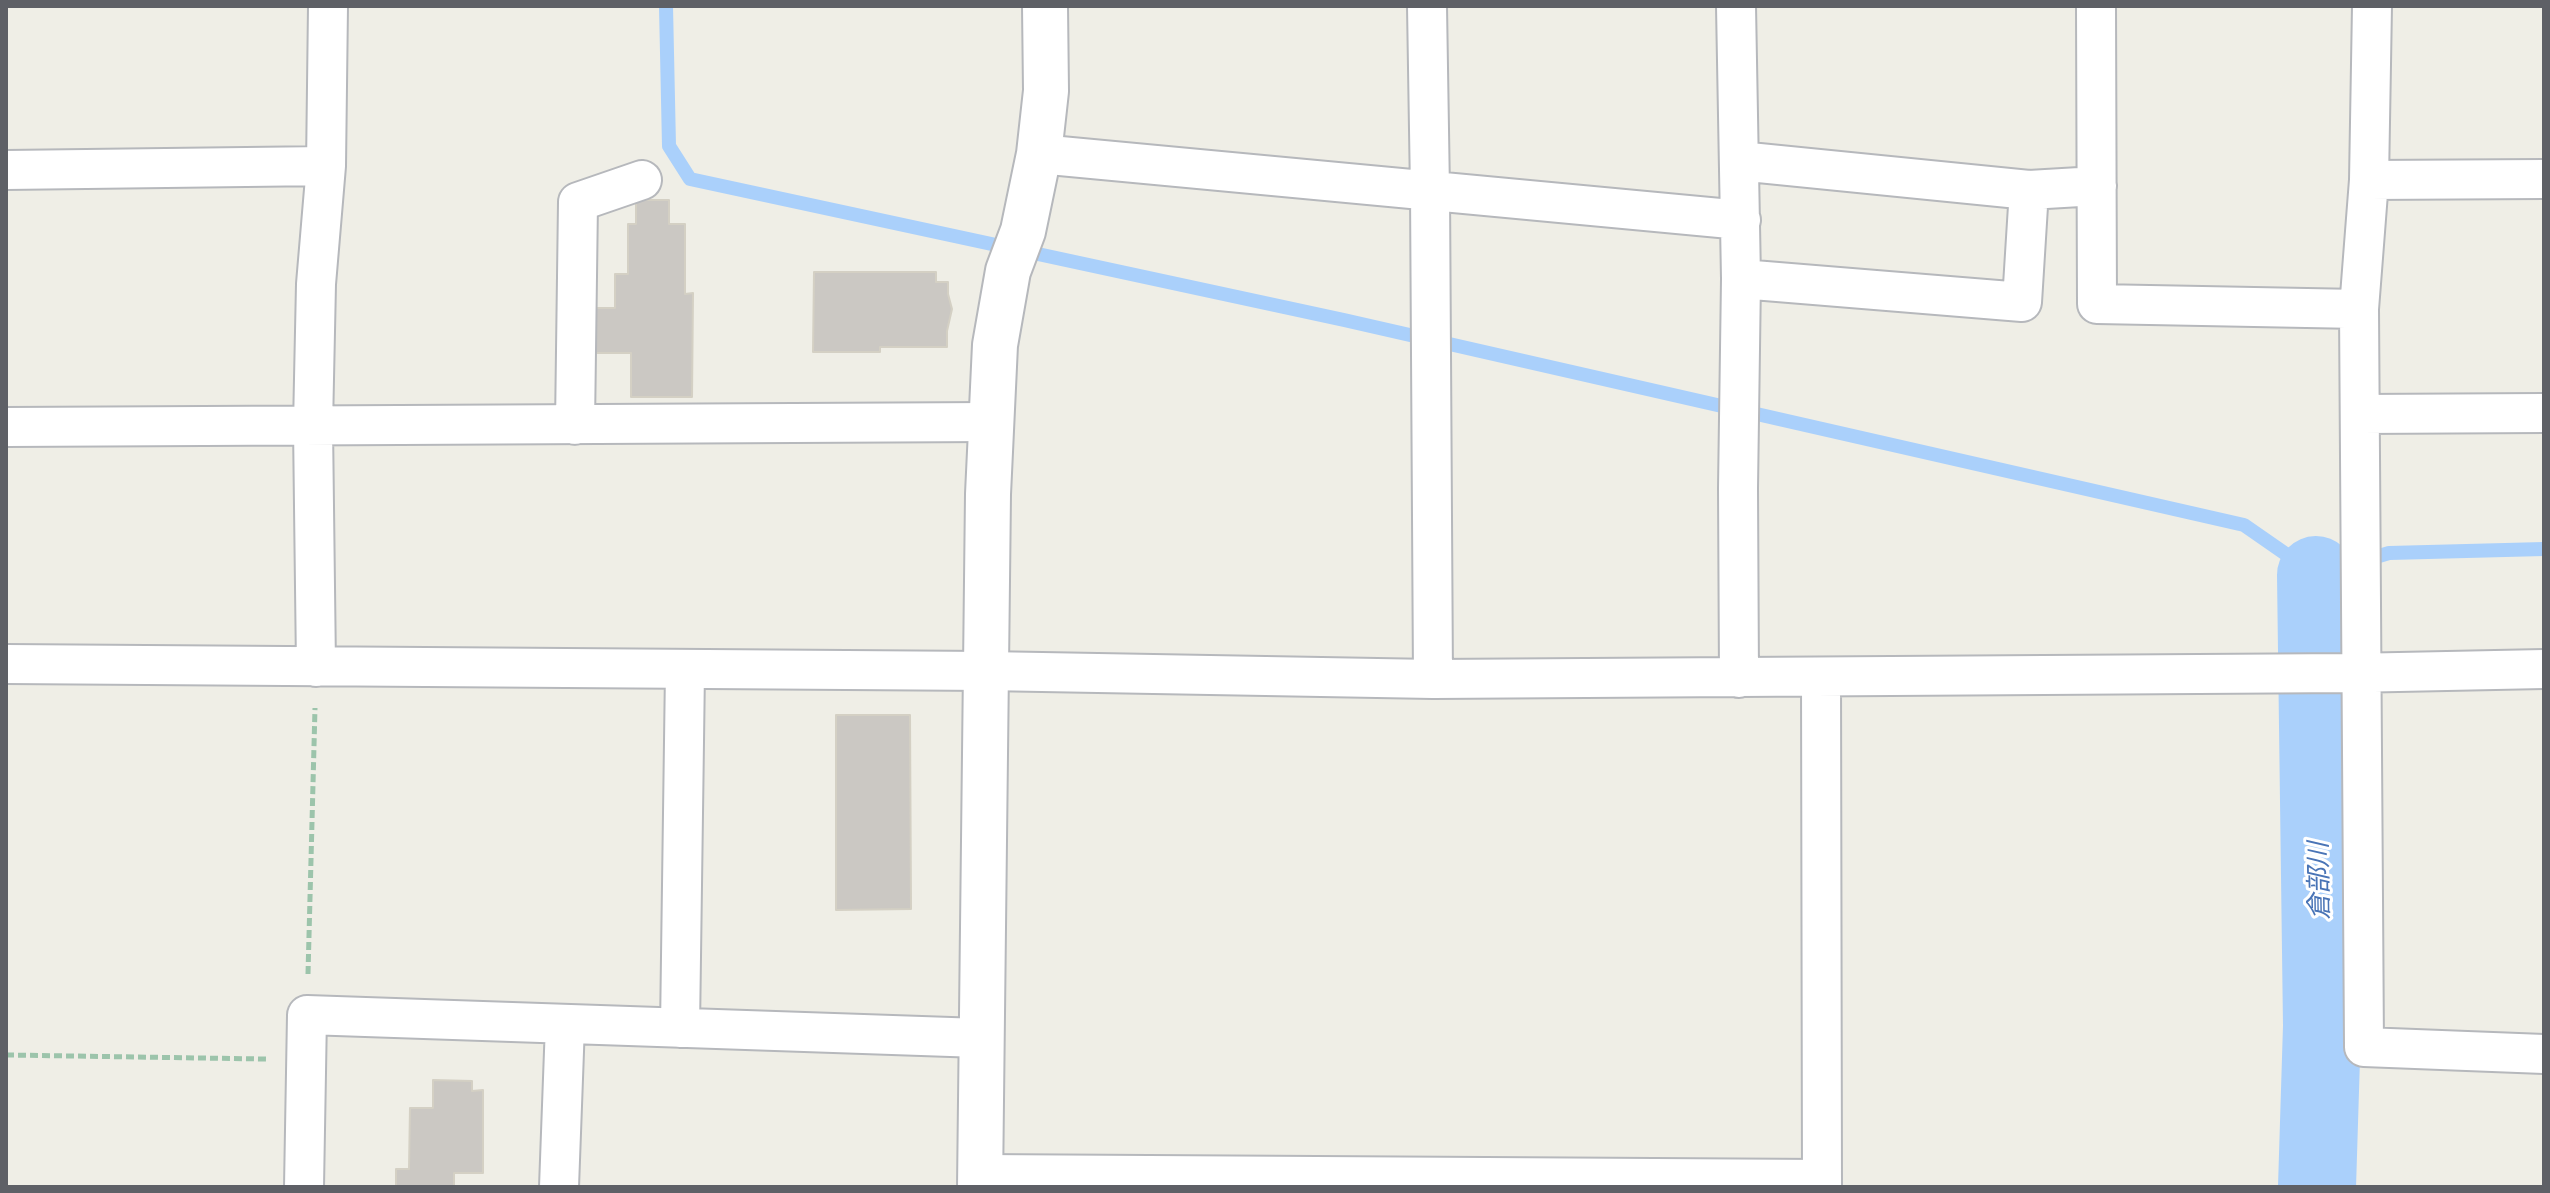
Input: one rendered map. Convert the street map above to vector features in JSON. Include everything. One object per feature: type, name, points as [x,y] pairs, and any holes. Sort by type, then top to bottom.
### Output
[{"type":"street","points":[[316,667],[313,426],[316,284],[326,166],[328,6]]},
{"type":"street","points":[[1045,6],[1046,91],[1039,154],[1023,231],[1008,271],[995,345],[986,671],[980,1180],[1822,1183],[1821,677]]},
{"type":"street","points":[[1427,6],[1433,679]]},
{"type":"street","points":[[1736,6],[1741,220],[1739,678]]},
{"type":"street","points":[[2096,6],[2097,304],[2359,309]]},
{"type":"street","points":[[2372,6],[2369,180],[2359,309],[2362,571],[2357,673],[2364,1047],[2544,1054]]},
{"type":"street","points":[[1039,154],[1741,220]]},
{"type":"street","points":[[1739,161],[2029,190],[2097,186]]},
{"type":"street","points":[[6,170],[326,166]]},
{"type":"street","points":[[2369,180],[2544,179]]},
{"type":"street","points":[[575,425],[578,202],[642,180]]},
{"type":"street","points":[[1741,279],[2022,302],[2029,190]]},
{"type":"street","points":[[2361,414],[2544,413]]},
{"type":"street","points":[[6,427],[991,422]]},
{"type":"street","points":[[6,664],[986,671],[1433,679],[2544,669]]},
{"type":"street","points":[[680,1028],[685,670]]},
{"type":"street","points":[[304,1187],[307,1015],[980,1038]]},
{"type":"street","points":[[559,1187],[565,1024]]},
{"type":"path","points":[[307,1015],[316,667]]},
{"type":"path","points":[[6,1055],[307,1059]]},
{"type":"building","points":[[636,200],[669,200],[669,224],[685,224],[685,294],[693,293],[692,397],[631,397],[631,353],[594,353],[594,308],[615,308],[615,274],[628,274],[628,224],[636,224]]},
{"type":"building","points":[[814,272],[936,272],[936,282],[948,282],[952,309],[947,347],[880,347],[880,352],[813,352]]},
{"type":"building","points":[[836,715],[910,715],[911,909],[836,910]]},
{"type":"building","points":[[433,1080],[472,1081],[472,1091],[483,1090],[483,1173],[454,1173],[454,1187],[396,1187],[396,1169],[409,1169],[410,1108],[433,1108]]},
{"type":"waterway","points":[[666,6],[669,146],[690,179],[1344,320],[2244,525],[2316,575],[2389,553],[2544,549]]},
{"type":"waterway","name":"倉部川","points":[[2316,575],[2322,1026],[2317,1187]]}]
